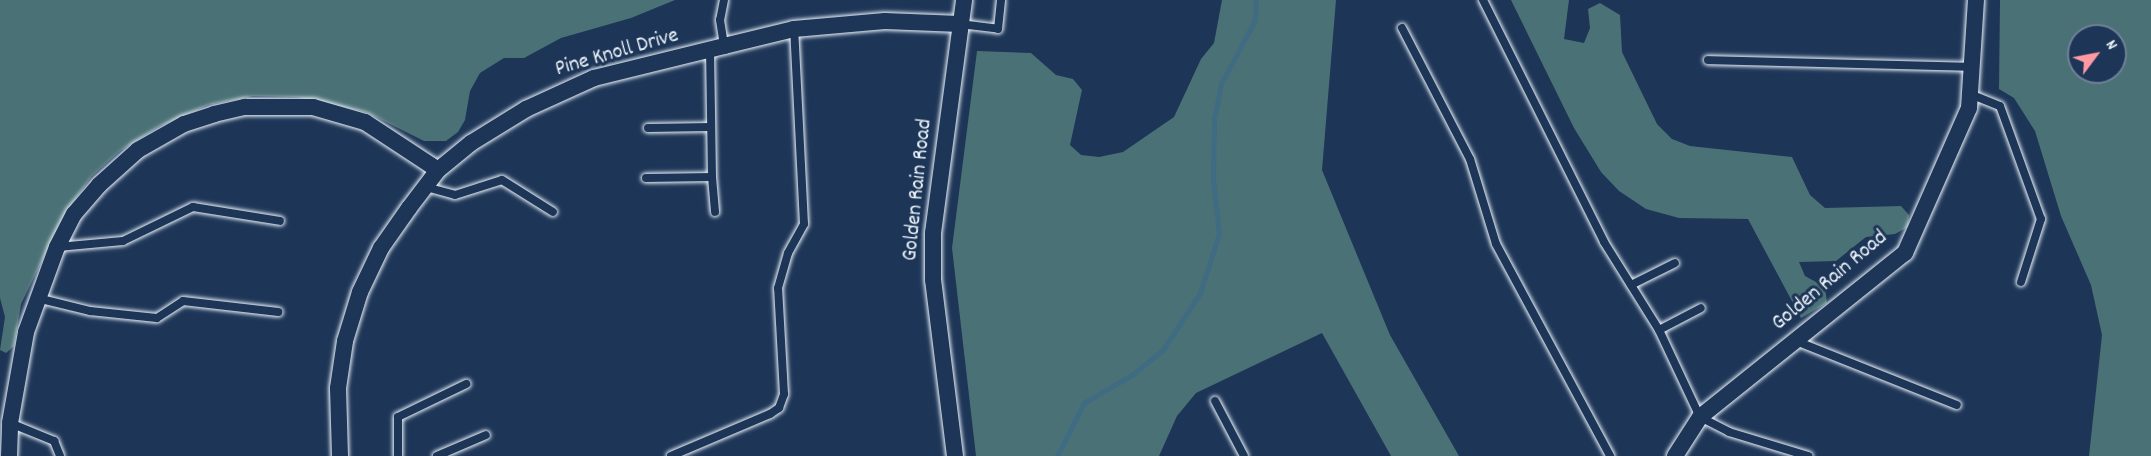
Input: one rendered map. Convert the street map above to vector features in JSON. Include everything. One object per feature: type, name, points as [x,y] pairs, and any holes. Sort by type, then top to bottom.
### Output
[{"type":"street","name":"Golden Rain Road","points":[[955,456],[933,280],[933,233],[964,0]]},
{"type":"street","name":"Golden Rain Road","points":[[1675,456],[1700,417],[1905,253],[1969,108],[1976,0]]},
{"type":"street","name":"Pine Knoll Drive","points":[[340,456],[338,388],[345,341],[360,292],[381,248],[438,170],[471,143],[558,92],[594,78],[794,29],[885,21],[960,24]]},
{"type":"street","points":[[9,456],[10,423],[19,367],[37,297],[57,247],[74,214],[99,185],[138,150],[184,124],[214,114],[278,105],[346,114],[382,130],[438,170]]},
{"type":"lane","points":[[715,212],[711,127],[717,48],[724,0]]},
{"type":"lane","points":[[960,24],[998,29],[1001,0]]},
{"type":"lane","points":[[1483,0],[1604,242],[1659,330],[1700,417],[1729,432],[1808,456]]},
{"type":"lane","points":[[1402,28],[1470,159],[1496,243],[1610,456]]},
{"type":"lane","points":[[671,456],[770,414],[779,408],[784,394],[778,288],[788,253],[804,224],[794,29]]},
{"type":"lane","points":[[1708,60],[1972,67]]},
{"type":"lane","points":[[1970,94],[2000,106],[2041,219],[2021,282]]},
{"type":"lane","points":[[648,128],[711,127]]},
{"type":"lane","points":[[646,178],[712,177]]},
{"type":"lane","points":[[426,187],[455,195],[502,180],[553,212]]},
{"type":"lane","points":[[57,247],[123,241],[194,207],[280,221]]},
{"type":"lane","points":[[1631,285],[1675,263]]},
{"type":"lane","points":[[37,297],[90,311],[157,318],[183,301],[278,312]]},
{"type":"lane","points":[[1659,330],[1701,308]]},
{"type":"lane","points":[[1796,340],[1958,405]]},
{"type":"lane","points":[[398,456],[398,417],[466,384]]},
{"type":"lane","points":[[1215,401],[1244,456]]},
{"type":"lane","points":[[10,423],[54,441],[60,456]]},
{"type":"lane","points":[[437,456],[486,435]]},
{"type":"green space","points":[[0,0],[675,0],[631,18],[561,38],[524,58],[504,58],[480,73],[470,91],[465,120],[458,132],[446,141],[424,141],[366,112],[296,97],[253,96],[208,105],[158,127],[120,151],[92,176],[67,210],[21,304],[14,346],[6,353],[0,350],[5,317],[0,298]]},
{"type":"green space","points":[[1222,0],[1336,0],[1322,170],[1390,335],[1459,456],[1391,456],[1322,333],[1196,393],[1177,416],[1159,456],[976,456],[952,248],[977,51],[1031,53],[1056,75],[1073,79],[1082,90],[1070,145],[1081,155],[1099,157],[1123,152],[1174,117],[1201,59],[1214,43]]},
{"type":"green space","points":[[1511,0],[1569,0],[1564,39],[1584,43],[1590,28],[1588,9],[1600,3],[1620,15],[1622,52],[1657,124],[1672,139],[1690,146],[1792,157],[1810,195],[1825,208],[1901,206],[1909,215],[1908,227],[1895,234],[1866,237],[1836,261],[1799,262],[1805,276],[1825,287],[1827,303],[1801,318],[1748,219],[1679,218],[1646,209],[1619,191],[1601,172],[1574,128]]},
{"type":"green space","points":[[2000,0],[2151,0],[2151,456],[2089,456],[2102,335],[2091,285],[2061,216],[2035,131],[2014,98],[1999,89]]},
{"type":"waterway","points":[[1057,456],[1084,403],[1132,375],[1163,350],[1200,293],[1219,234],[1213,180],[1214,120],[1221,84],[1255,20],[1256,0]]}]
